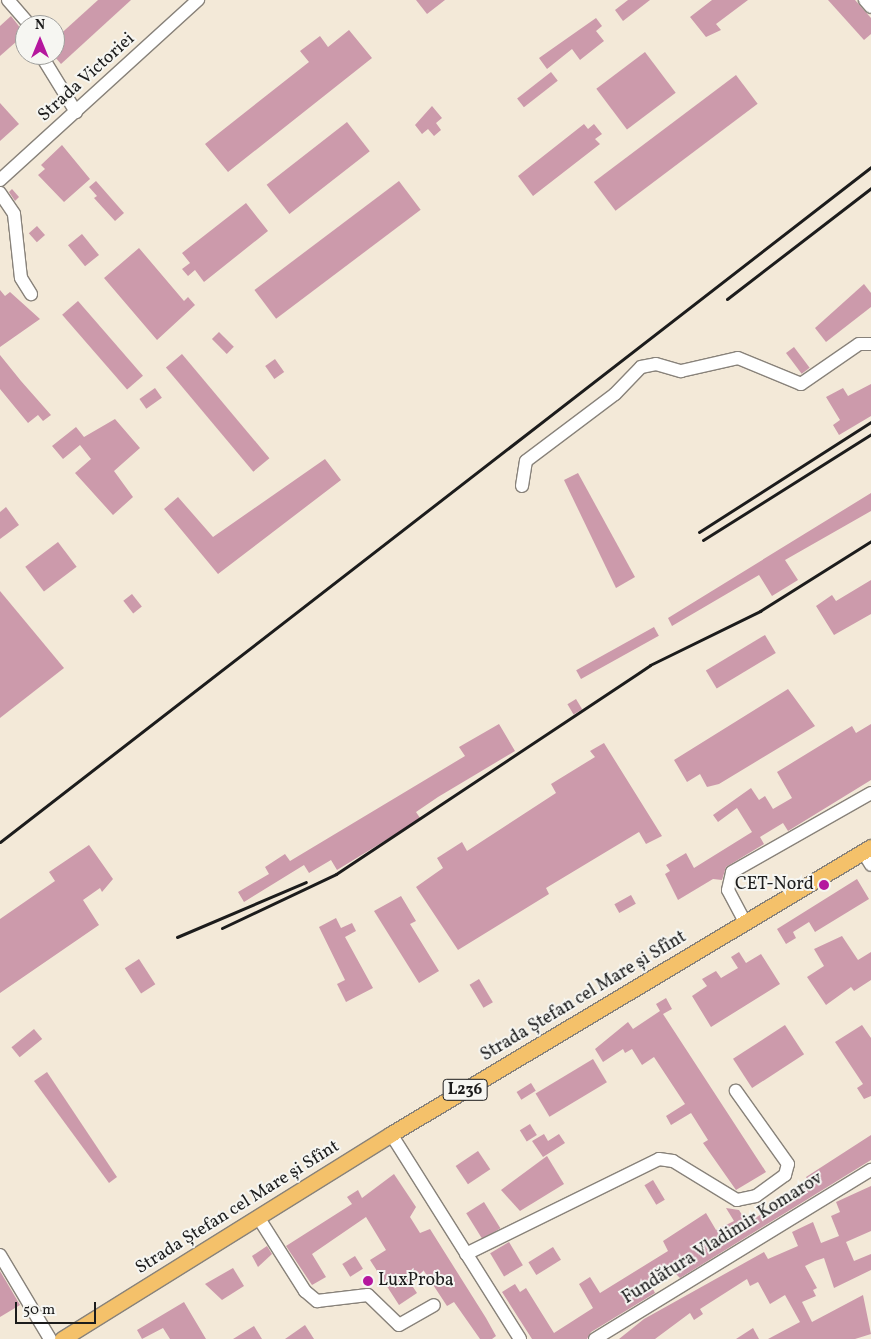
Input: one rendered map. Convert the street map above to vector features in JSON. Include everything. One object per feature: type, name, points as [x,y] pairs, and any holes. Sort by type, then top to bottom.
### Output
[{"type":"main road","name":"Strada Ștefan cel Mare și Sfînt","points":[[62,1339],[391,1134],[867,849]]},
{"type":"street","points":[[8,0],[21,15]]},
{"type":"street","name":"Strada Victoriei","points":[[0,180],[198,0]]},
{"type":"street","points":[[865,0],[871,7]]},
{"type":"street","points":[[48,65],[76,112]]},
{"type":"street","points":[[0,194],[14,214],[21,278],[31,294]]},
{"type":"street","points":[[522,486],[526,461],[615,394],[641,367],[656,364],[681,371],[738,358],[801,384],[859,344],[871,344]]},
{"type":"street","points":[[745,922],[728,890],[732,872],[871,793]]},
{"type":"street","points":[[867,849],[871,865]]},
{"type":"street","points":[[466,1254],[659,1158],[673,1161],[736,1200],[756,1196],[785,1175],[788,1164],[736,1091]]},
{"type":"street","points":[[391,1134],[520,1339]]},
{"type":"street","name":"Fundătura Vladimir Komarov","points":[[595,1339],[871,1170]]},
{"type":"street","points":[[258,1217],[305,1291],[317,1301],[368,1295],[399,1326],[434,1305]]},
{"type":"street","points":[[0,1255],[50,1339]]},
{"type":"building","points":[[98,0],[131,0],[65,60],[65,30]]},
{"type":"building","points":[[416,0],[445,0],[427,14]]},
{"type":"building","points":[[628,0],[650,0],[623,21],[615,10]]},
{"type":"building","points":[[712,0],[748,0],[716,24],[721,30],[706,37],[690,17]]},
{"type":"building","points":[[828,0],[855,0],[871,18],[871,34],[864,40]]},
{"type":"building","points":[[11,16],[15,21],[15,43],[0,56],[0,26]]},
{"type":"building","points":[[596,18],[602,26],[596,31],[604,41],[580,60],[572,49],[547,69],[539,58]]},
{"type":"building","points":[[349,30],[372,58],[228,172],[205,144],[309,62],[300,51],[320,36],[328,47]]},
{"type":"building","points":[[645,52],[676,93],[627,129],[596,89]]},
{"type":"building","points":[[551,72],[558,81],[524,107],[517,98]]},
{"type":"building","points":[[736,75],[758,104],[616,211],[594,182]]},
{"type":"building","points":[[0,103],[19,124],[0,141]]},
{"type":"building","points":[[432,106],[442,118],[436,123],[441,130],[434,136],[428,129],[422,134],[415,125]]},
{"type":"building","points":[[347,122],[370,151],[289,214],[267,185]]},
{"type":"building","points":[[584,124],[588,129],[594,124],[602,134],[595,139],[600,144],[533,196],[518,176]]},
{"type":"building","points":[[62,145],[90,179],[64,202],[38,175],[45,169],[41,165]]},
{"type":"building","points":[[96,181],[124,213],[115,221],[94,198],[97,196],[89,187]]},
{"type":"building","points":[[399,181],[421,210],[276,319],[254,290]]},
{"type":"building","points":[[12,189],[19,197],[15,201],[9,192]]},
{"type":"building","points":[[246,203],[268,231],[204,282],[195,270],[188,276],[182,269],[190,263],[182,253]]},
{"type":"building","points":[[37,226],[45,235],[37,242],[29,233]]},
{"type":"building","points":[[82,234],[99,255],[85,266],[68,245]]},
{"type":"building","points":[[139,248],[184,301],[188,297],[195,305],[157,340],[104,278]]},
{"type":"building","points":[[864,284],[871,293],[871,307],[826,342],[815,328]]},
{"type":"building","points":[[0,290],[5,296],[10,292],[40,319],[0,347]]},
{"type":"building","points":[[78,301],[143,376],[127,389],[62,315]]},
{"type":"building","points":[[219,332],[234,347],[227,354],[212,339]]},
{"type":"building","points":[[794,347],[810,368],[802,374],[786,353]]},
{"type":"building","points":[[182,354],[269,458],[253,472],[166,367]]},
{"type":"building","points":[[0,355],[51,415],[43,421],[38,415],[28,423],[0,389]]},
{"type":"building","points":[[275,359],[284,372],[274,379],[265,366]]},
{"type":"building","points":[[871,384],[871,416],[839,435],[833,425],[840,420],[826,397],[843,388],[848,396]]},
{"type":"building","points":[[155,388],[162,398],[146,409],[139,399]]},
{"type":"building","points":[[115,419],[140,448],[114,471],[133,497],[113,515],[75,473],[91,459],[80,445],[63,459],[52,446],[76,427],[84,437]]},
{"type":"building","points":[[325,459],[341,480],[218,574],[164,509],[178,497],[213,537]]},
{"type":"building","points":[[578,473],[635,577],[616,588],[564,480]]},
{"type":"building","points":[[871,493],[871,511],[785,560],[798,580],[772,596],[759,575],[672,626],[668,618]]},
{"type":"building","points":[[6,507],[19,525],[0,539],[0,512]]},
{"type":"building","points":[[58,542],[77,567],[44,591],[25,567]]},
{"type":"building","points":[[871,580],[871,614],[834,635],[816,606],[832,595],[836,601]]},
{"type":"building","points":[[0,591],[64,668],[0,718]]},
{"type":"building","points":[[132,594],[142,607],[133,613],[123,601]]},
{"type":"building","points":[[654,627],[659,636],[581,679],[576,670]]},
{"type":"building","points":[[765,635],[776,653],[717,689],[706,671]]},
{"type":"building","points":[[788,689],[815,726],[719,784],[707,787],[700,774],[687,782],[674,760]]},
{"type":"building","points":[[576,699],[582,709],[574,714],[567,704]]},
{"type":"building","points":[[499,724],[515,751],[416,812],[420,818],[337,870],[331,860],[309,873],[304,865],[244,902],[238,892],[269,874],[265,867],[285,854],[290,861],[465,756],[459,747]]},
{"type":"building","points":[[871,724],[871,780],[788,831],[783,823],[760,837],[764,844],[726,867],[722,880],[713,879],[678,900],[665,874],[670,871],[666,865],[686,853],[694,868],[752,832],[737,808],[718,822],[713,815],[751,788],[759,800],[765,796],[773,809],[792,798],[777,772],[852,726],[856,733]]},
{"type":"building","points":[[604,743],[662,836],[646,844],[639,832],[546,888],[549,894],[458,950],[416,887],[443,868],[437,858],[462,842],[467,851],[556,793],[551,784],[595,757],[590,751]]},
{"type":"building","points":[[89,845],[113,879],[102,892],[100,888],[83,900],[99,925],[0,993],[0,919],[55,881],[49,872]]},
{"type":"building","points":[[857,879],[869,899],[815,932],[809,922],[793,932],[796,938],[786,944],[777,929]]},
{"type":"building","points":[[631,895],[636,904],[619,913],[614,904]]},
{"type":"building","points":[[401,896],[416,921],[410,924],[439,971],[419,983],[374,911]]},
{"type":"building","points":[[336,918],[341,928],[352,923],[356,931],[345,937],[373,988],[346,1002],[337,984],[345,980],[319,927]]},
{"type":"building","points":[[842,936],[858,960],[871,952],[871,980],[854,991],[851,987],[826,1005],[807,977],[824,966],[814,949]]},
{"type":"building","points":[[739,952],[746,963],[761,954],[780,984],[711,1027],[692,996],[707,986],[702,979],[716,971],[721,978],[738,968],[731,957]]},
{"type":"building","points":[[139,959],[155,984],[141,993],[125,968]]},
{"type":"building","points":[[479,979],[493,1002],[483,1008],[470,985]]},
{"type":"building","points":[[666,998],[672,1009],[663,1014],[766,1172],[736,1190],[703,1143],[708,1140],[691,1113],[671,1125],[666,1116],[685,1104],[654,1057],[642,1065],[632,1049],[625,1053],[623,1049],[603,1062],[595,1049],[628,1022],[633,1029],[660,1011],[656,1004]]},
{"type":"building","points":[[785,1025],[804,1054],[752,1088],[733,1059]]},
{"type":"building","points":[[862,1025],[871,1038],[871,1096],[864,1099],[857,1088],[863,1084],[835,1042]]},
{"type":"building","points":[[34,1029],[42,1039],[20,1057],[11,1047]]},
{"type":"building","points":[[593,1059],[607,1082],[549,1117],[536,1094]]},
{"type":"building","points":[[47,1072],[117,1177],[109,1183],[34,1081]]},
{"type":"building","points":[[531,1083],[536,1091],[521,1100],[517,1092]]},
{"type":"building","points":[[530,1124],[537,1135],[527,1141],[520,1130]]},
{"type":"building","points":[[544,1134],[548,1141],[559,1134],[565,1143],[543,1157],[532,1141]]},
{"type":"building","points":[[871,1135],[871,1160],[680,1278],[675,1273],[652,1287],[655,1293],[591,1332],[587,1339],[532,1339],[502,1292],[515,1284],[520,1292],[526,1288],[554,1333],[593,1308],[579,1284],[590,1277],[600,1293],[668,1251],[663,1241],[706,1213],[716,1230],[734,1221],[726,1208],[739,1210],[747,1223],[776,1205],[773,1202],[810,1184],[806,1177]]},
{"type":"building","points":[[478,1151],[490,1169],[468,1184],[456,1166]]},
{"type":"building","points":[[547,1156],[564,1184],[520,1211],[501,1190]]},
{"type":"building","points":[[394,1174],[416,1207],[410,1217],[420,1233],[430,1229],[486,1318],[496,1336],[492,1339],[480,1339],[454,1302],[447,1306],[424,1271],[409,1281],[417,1293],[399,1305],[370,1260],[386,1250],[366,1217],[312,1254],[326,1277],[312,1285],[286,1246],[352,1204],[347,1197],[358,1190],[362,1198]]},
{"type":"building","points":[[653,1180],[665,1200],[656,1205],[644,1185]]},
{"type":"building","points":[[871,1186],[871,1231],[846,1242],[854,1261],[871,1254],[871,1270],[834,1288],[824,1258],[815,1261],[805,1266],[817,1288],[813,1290],[816,1296],[802,1302],[812,1322],[863,1295],[871,1334],[855,1339],[768,1339],[800,1322],[785,1295],[770,1304],[758,1282],[750,1286],[747,1279],[700,1309],[703,1314],[694,1320],[690,1313],[655,1339],[619,1339],[644,1319],[764,1252],[768,1259],[798,1246],[792,1232],[813,1222],[821,1243],[839,1236],[831,1216],[840,1212],[836,1202]]},
{"type":"building","points":[[484,1202],[500,1228],[483,1239],[466,1213]]},
{"type":"building","points":[[509,1242],[523,1265],[504,1276],[490,1253]]},
{"type":"building","points":[[267,1246],[272,1254],[258,1267],[252,1256]]},
{"type":"building","points":[[553,1247],[561,1260],[536,1275],[528,1262]]},
{"type":"building","points":[[355,1256],[363,1269],[350,1277],[342,1264]]},
{"type":"building","points":[[233,1268],[244,1286],[222,1300],[205,1284]]},
{"type":"building","points":[[0,1271],[20,1305],[0,1317]]},
{"type":"building","points":[[184,1302],[206,1339],[170,1339],[163,1328],[142,1339],[137,1330]]},
{"type":"building","points":[[305,1325],[314,1339],[285,1339]]},
{"type":"building","points":[[254,1326],[262,1339],[233,1339]]},
{"type":"building","points":[[753,1328],[759,1339],[736,1339]]},
{"type":"railway","points":[[0,842],[871,167]]},
{"type":"railway","points":[[727,299],[871,188]]},
{"type":"railway","points":[[699,532],[871,422]]},
{"type":"railway","points":[[703,540],[871,434]]},
{"type":"railway","points":[[222,928],[336,874],[650,665],[760,611],[871,541]]},
{"type":"railway","points":[[177,937],[306,882]]},
{"type":"place","name":"CET-Nord","points":[[824,885]]},
{"type":"place","name":"LuxProba","points":[[368,1281]]}]
